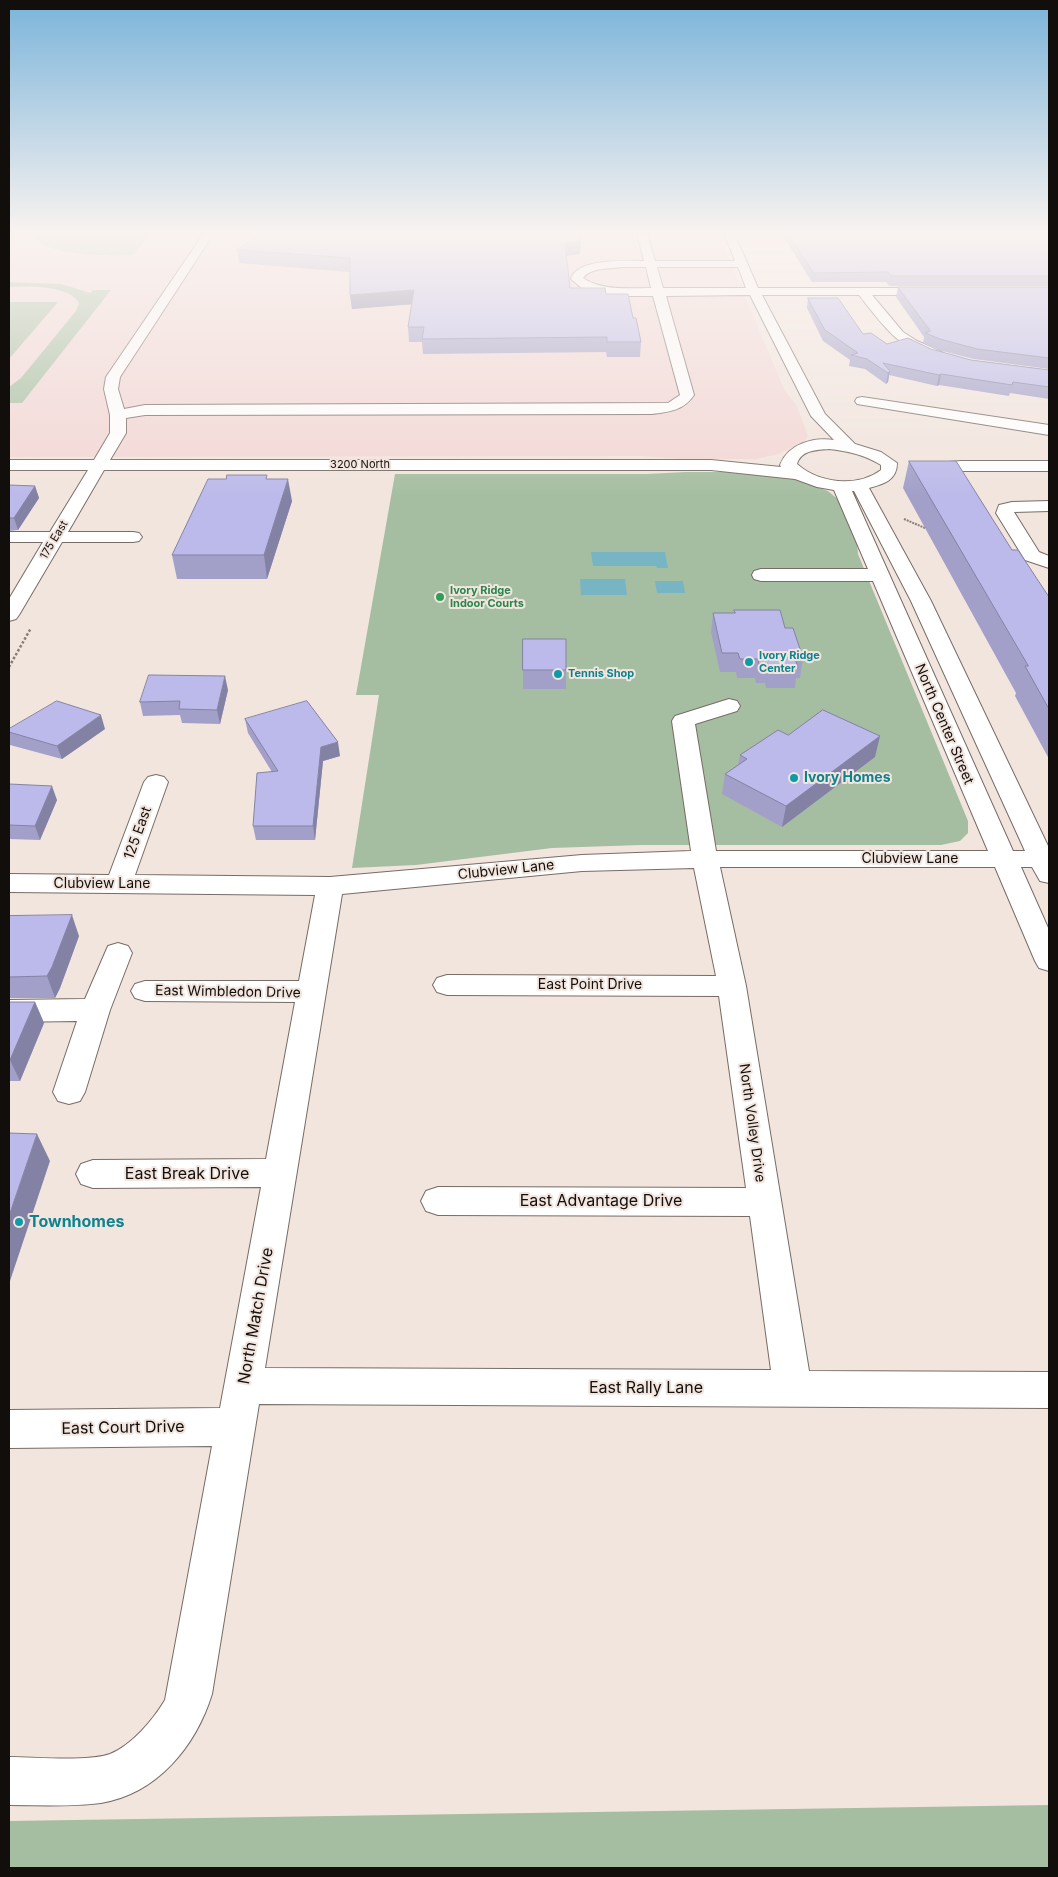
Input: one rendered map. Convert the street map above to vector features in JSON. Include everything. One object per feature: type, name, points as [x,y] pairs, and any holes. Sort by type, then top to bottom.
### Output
[{"type":"street","points":[[151,321],[113,377],[111,389],[118,415],[145,410],[671,408],[682,403],[687,395],[667,321]]},
{"type":"street","points":[[769,321],[819,416],[849,446]]},
{"type":"street","points":[[886,321],[898,335],[912,344],[948,359]]},
{"type":"street","points":[[862,401],[1049,430]]},
{"type":"street","name":"175 East","points":[[9,615],[118,433],[118,415]]},
{"type":"street","points":[[808,447],[819,416]]},
{"type":"street","points":[[799,474],[788,465],[790,457],[795,452],[808,447],[829,444],[865,450],[880,457],[889,463],[889,472]]},
{"type":"street","points":[[711,465],[790,457]]},
{"type":"street","points":[[880,457],[961,466]]},
{"type":"street","name":"3200 North","points":[[9,465],[711,465]]},
{"type":"street","points":[[711,465],[799,474],[816,481],[850,486],[874,483],[889,472],[961,466],[1049,466]]},
{"type":"street","points":[[1028,466],[1046,493],[1005,509],[1004,513],[1032,556],[1038,560],[1049,562]]},
{"type":"street","name":"North Center Street","points":[[850,486],[880,575],[1003,860],[1049,961]]},
{"type":"street","name":"North Center Street","points":[[850,486],[921,601],[1047,865]]},
{"type":"street","points":[[9,538],[133,536]]},
{"type":"street","points":[[761,576],[880,575]]},
{"type":"street","name":"North Volley Drive","points":[[729,706],[683,721],[705,859],[732,986],[763,1202],[793,1388]]},
{"type":"street","name":"125 East","points":[[119,883],[156,782]]},
{"type":"street","name":"Clubview Lane","points":[[9,884],[119,883],[330,886],[582,863],[705,859],[1003,860],[1047,865]]},
{"type":"street","name":"North Match Drive","points":[[9,1781],[104,1779],[136,1765],[164,1740],[183,1712],[190,1694],[330,886]]},
{"type":"street","points":[[69,1092],[95,1010],[118,953]]},
{"type":"street","name":"East Point Drive","points":[[447,985],[732,986]]},
{"type":"street","name":"East Wimbledon Drive","points":[[145,991],[311,992]]},
{"type":"street","points":[[9,1011],[95,1010]]},
{"type":"street","name":"East Break Drive","points":[[93,1174],[280,1173]]},
{"type":"street","name":"East Advantage Drive","points":[[438,1201],[763,1202]]},
{"type":"street","name":"East Rally Lane","points":[[244,1386],[1049,1390]]},
{"type":"street","name":"East Court Drive","points":[[9,1429],[236,1427]]},
{"type":"path","points":[[899,516],[925,528]]},
{"type":"path","points":[[9,667],[33,624]]},
{"type":"shaded area","points":[[9,321],[755,321],[785,391],[797,406],[808,436],[805,441],[779,454],[756,459],[681,459],[642,456],[9,457]]},
{"type":"green space","points":[[9,321],[42,321],[9,359]]},
{"type":"green space","points":[[68,321],[87,321],[22,403],[9,403],[9,387],[21,378]]},
{"type":"green space","points":[[754,472],[786,476],[828,491],[840,501],[857,542],[858,554],[968,821],[968,833],[960,841],[941,845],[641,845],[552,848],[416,865],[352,868],[379,695],[356,695],[395,474],[647,474]]},
{"type":"green space","points":[[1049,1805],[1049,1868],[9,1868],[9,1821]]},
{"type":"water","points":[[591,552],[665,552],[668,568],[657,568],[656,566],[593,566]]},
{"type":"water","points":[[580,579],[625,579],[627,595],[581,595]]},
{"type":"water","points":[[655,581],[683,581],[685,593],[657,593]]},
{"type":"building","points":[[409,321],[637,321],[641,342],[607,342],[607,337],[422,339],[424,327],[408,327]]},
{"type":"building","points":[[820,321],[854,321],[863,334],[871,333],[887,344],[908,338],[931,349],[971,360],[1049,370],[1049,387],[1013,382],[1012,385],[939,375],[883,363],[890,371],[888,373],[867,359],[851,355],[858,353],[825,330]]},
{"type":"building","points":[[922,321],[1049,321],[1049,358],[977,349],[925,333],[930,331]]},
{"type":"building","points":[[909,461],[956,461],[1012,550],[1018,550],[1049,597],[1049,709],[1025,666],[1028,666]]},
{"type":"building","points":[[227,475],[267,475],[266,479],[288,479],[264,555],[172,555],[208,479],[226,479]]},
{"type":"building","points":[[9,485],[35,486],[14,518],[9,518]]},
{"type":"building","points":[[734,610],[780,610],[785,628],[793,628],[803,658],[795,658],[798,668],[769,668],[768,664],[759,664],[758,659],[740,659],[738,653],[722,653],[713,613],[735,613]]},
{"type":"building","points":[[523,639],[566,639],[566,670],[523,670]]},
{"type":"building","points":[[149,675],[225,676],[217,710],[179,709],[180,701],[140,702]]},
{"type":"building","points":[[57,701],[101,715],[57,746],[9,732],[9,729]]},
{"type":"building","points":[[307,701],[338,742],[321,747],[313,826],[253,826],[257,773],[278,771],[245,719]]},
{"type":"building","name":"Ivory Homes","points":[[823,710],[880,736],[786,806],[725,774],[747,759],[740,755],[778,730],[788,735]]},
{"type":"building","points":[[9,784],[52,786],[35,826],[9,825]]},
{"type":"building","points":[[72,915],[47,976],[9,977],[9,916]]},
{"type":"building","points":[[9,1002],[35,1002],[10,1060],[9,1060]]},
{"type":"building","points":[[9,1133],[37,1134],[9,1216]]},
{"type":"place","name":"Ivory Ridge Indoor Courts","points":[[440,597]]},
{"type":"place","name":"Ivory Ridge Center","points":[[749,662]]},
{"type":"place","name":"Tennis Shop","points":[[558,674]]},
{"type":"place","name":"Ivory Homes","points":[[794,778]]},
{"type":"place","name":"Townhomes","points":[[19,1222]]}]
